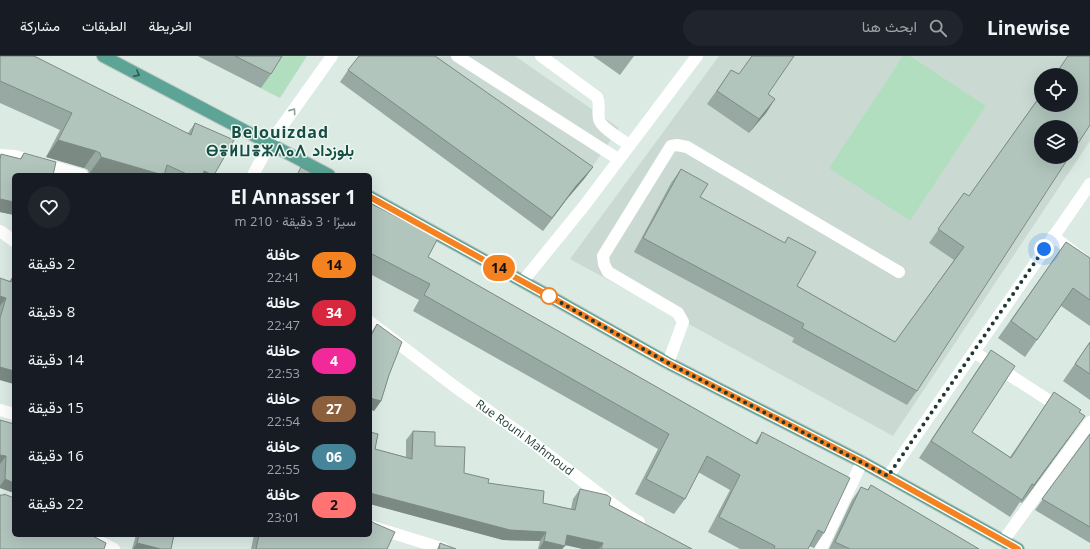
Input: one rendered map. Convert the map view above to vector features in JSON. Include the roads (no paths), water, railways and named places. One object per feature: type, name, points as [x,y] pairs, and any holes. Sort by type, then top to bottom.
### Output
[{"type":"main road","points":[[103,56],[325,173]]},
{"type":"main road","points":[[372,198],[668,363],[862,462],[1018,549]]},
{"type":"street","points":[[254,173],[270,143],[332,56]]},
{"type":"street","points":[[457,56],[618,159]]},
{"type":"street","points":[[541,56],[596,97],[599,103],[598,118],[601,124],[629,145]]},
{"type":"street","points":[[523,281],[584,206],[618,159],[698,56]]},
{"type":"street","points":[[668,363],[683,322],[678,313],[608,272],[604,264],[603,256],[671,146],[677,145],[687,147],[899,272]]},
{"type":"street","points":[[0,154],[15,156],[75,173]]},
{"type":"street","points":[[888,476],[1090,184]]},
{"type":"street","points":[[0,231],[12,240]]},
{"type":"street","points":[[1053,236],[1090,265]]},
{"type":"street","name":"Rue Rouni Mahmoud","points":[[372,324],[448,382],[524,436],[627,515],[651,530]]},
{"type":"street","points":[[974,352],[1085,422],[1003,541]]},
{"type":"street","points":[[0,410],[12,413]]},
{"type":"street","points":[[821,549],[862,462]]},
{"type":"street","points":[[372,527],[444,549]]},
{"type":"street","points":[[89,537],[114,549]]},
{"type":"district","name":"Belouizdad ⴱⴻⵍⵡⴻⵣⴷⴰⴷ بلوزداد","points":[[280,141]]}]
